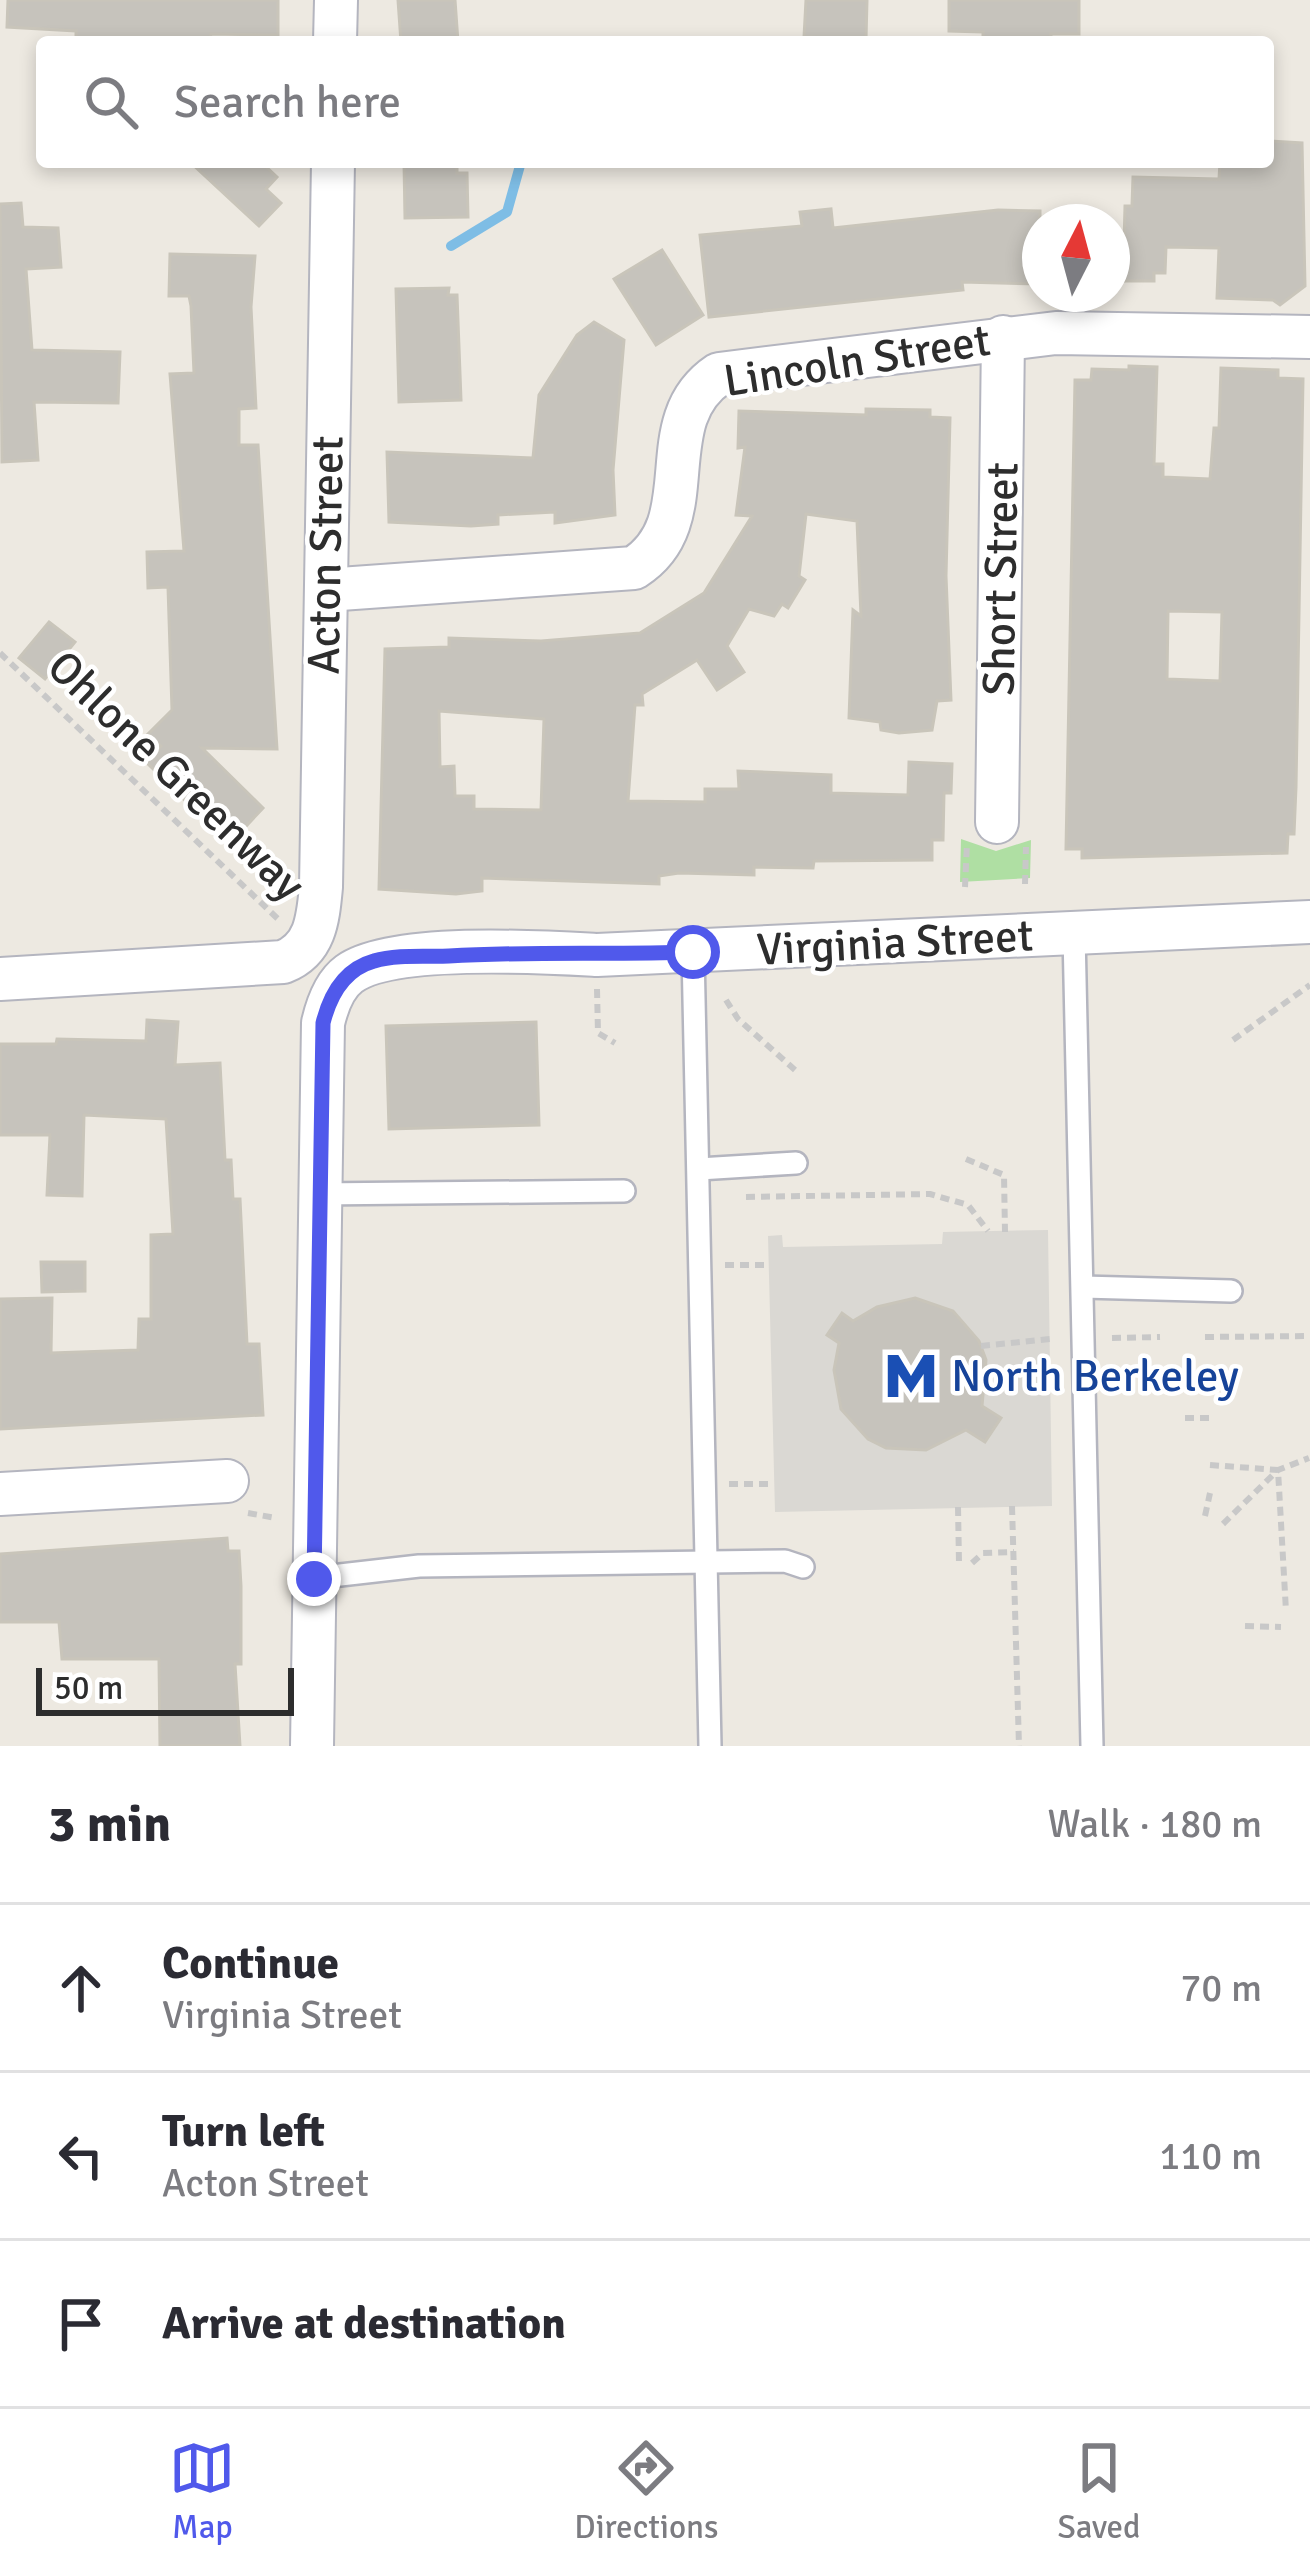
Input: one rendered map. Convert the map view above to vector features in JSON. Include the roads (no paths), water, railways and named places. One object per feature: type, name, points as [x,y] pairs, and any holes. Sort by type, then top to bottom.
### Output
[{"type":"street","points":[[335,36],[336,0]]},
{"type":"street","name":"Acton Street","points":[[0,979],[264,964],[296,957],[317,923],[333,168]]},
{"type":"street","name":"Lincoln Street","points":[[326,590],[634,568],[652,557],[671,529],[679,428],[700,386],[719,374],[1003,337],[1310,337]]},
{"type":"street","name":"Short Street","points":[[997,822],[1003,337]]},
{"type":"street","name":"Virginia Street","points":[[318,1194],[323,1023],[341,981],[372,961],[529,951],[597,956],[1310,922]]},
{"type":"street","points":[[312,1746],[318,1194]]},
{"type":"street","points":[[0,1494],[226,1481]]},
{"type":"lane","points":[[1074,934],[1091,1746]]},
{"type":"lane","points":[[693,952],[710,1746]]},
{"type":"lane","points":[[699,1169],[796,1163]]},
{"type":"lane","points":[[318,1194],[624,1191]]},
{"type":"lane","points":[[1083,1287],[1231,1291]]},
{"type":"lane","points":[[314,1579],[419,1566],[706,1561],[785,1562],[803,1568]]},
{"type":"waterway","points":[[451,246],[507,212],[519,168]]},
{"type":"place","name":"North Berkeley","points":[[911,1376]]}]
